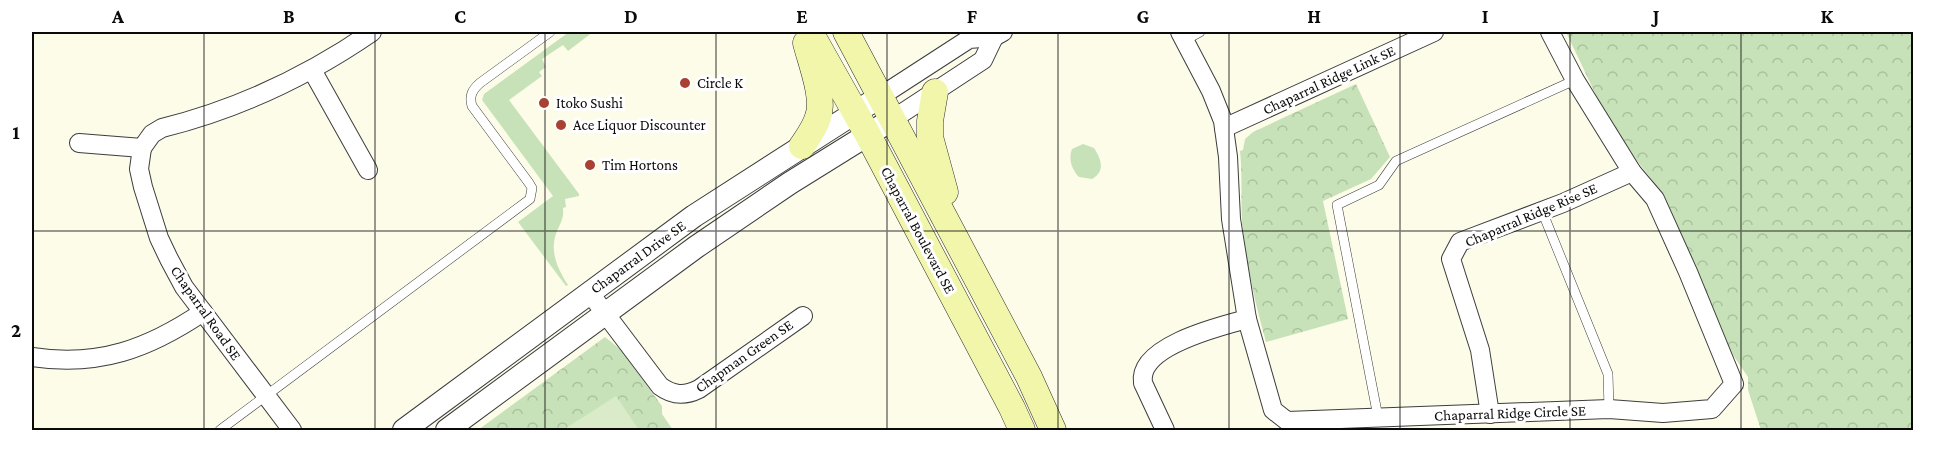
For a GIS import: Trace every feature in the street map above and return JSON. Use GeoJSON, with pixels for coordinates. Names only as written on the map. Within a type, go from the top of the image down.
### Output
{"type":"FeatureCollection","features":[{"type":"Feature","properties":{"kind":"main road"},"geometry":{"type":"LineString","coordinates":[[802,146],[820,110],[819,94],[803,32]]}},
{"type":"Feature","properties":{"kind":"main road","name":"Chaparral Boulevard SE"},"geometry":{"type":"LineString","coordinates":[[810,32],[868,135],[1022,430]]}},
{"type":"Feature","properties":{"kind":"main road","name":"Chaparral Boulevard SE"},"geometry":{"type":"LineString","coordinates":[[846,32],[1029,377],[1053,430]]}},
{"type":"Feature","properties":{"kind":"main road"},"geometry":{"type":"LineString","coordinates":[[935,92],[930,121],[931,147],[959,244]]}},
{"type":"Feature","properties":{"kind":"street"},"geometry":{"type":"LineString","coordinates":[[79,143],[142,148],[152,134],[162,128],[237,105],[312,70],[372,32]]}},
{"type":"Feature","properties":{"kind":"street","name":"Chaparral Ridge Link SE"},"geometry":{"type":"LineString","coordinates":[[1224,128],[1434,32]]}},
{"type":"Feature","properties":{"kind":"street","name":"Chaparral Ridge Circle SE"},"geometry":{"type":"LineString","coordinates":[[1188,34],[1224,128],[1231,219],[1247,319],[1273,410],[1287,421],[1609,409],[1663,413],[1712,409],[1734,384],[1688,272],[1654,199],[1632,172],[1575,80],[1550,32]]}},
{"type":"Feature","properties":{"kind":"street"},"geometry":{"type":"LineString","coordinates":[[881,96],[969,39],[999,34]]}},
{"type":"Feature","properties":{"kind":"street"},"geometry":{"type":"LineString","coordinates":[[893,119],[983,60],[999,34]]}},
{"type":"Feature","properties":{"kind":"street"},"geometry":{"type":"LineString","coordinates":[[312,70],[368,170]]}},
{"type":"Feature","properties":{"kind":"street","name":"Chaparral Drive SE"},"geometry":{"type":"LineString","coordinates":[[404,430],[701,211],[881,96]]}},
{"type":"Feature","properties":{"kind":"street","name":"Chaparral Drive SE"},"geometry":{"type":"LineString","coordinates":[[447,430],[723,228],[893,119]]}},
{"type":"Feature","properties":{"kind":"street","name":"Chaparral Road SE"},"geometry":{"type":"LineString","coordinates":[[142,148],[139,169],[143,187],[168,259],[184,286],[292,430]]}},
{"type":"Feature","properties":{"kind":"street","name":"Chaparral Ridge Rise SE"},"geometry":{"type":"LineString","coordinates":[[1490,414],[1480,350],[1451,260],[1460,242],[1542,211],[1632,172]]}},
{"type":"Feature","properties":{"kind":"street","name":"Chapman Green SE"},"geometry":{"type":"LineString","coordinates":[[590,292],[660,386],[680,394],[689,394],[699,389],[803,316]]}},
{"type":"Feature","properties":{"kind":"street"},"geometry":{"type":"LineString","coordinates":[[32,357],[71,360],[111,356],[150,343],[173,332],[203,312]]}},
{"type":"Feature","properties":{"kind":"street"},"geometry":{"type":"LineString","coordinates":[[1165,430],[1143,383],[1142,376],[1145,368],[1154,358],[1180,341],[1247,319]]}},
{"type":"Feature","properties":{"kind":"lane"},"geometry":{"type":"LineString","coordinates":[[220,430],[530,200],[532,188],[471,106],[470,99],[472,92],[480,83],[550,32]]}},
{"type":"Feature","properties":{"kind":"lane"},"geometry":{"type":"LineString","coordinates":[[1378,417],[1337,205],[1378,185],[1396,161],[1575,80]]}},
{"type":"Feature","properties":{"kind":"lane"},"geometry":{"type":"LineString","coordinates":[[1542,211],[1608,374],[1609,409]]}},
{"type":"Feature","properties":{"kind":"green space"},"geometry":{"type":"Polygon","coordinates":[[[569,32],[593,32],[568,51],[563,45],[542,59],[546,67],[539,72],[542,76],[509,100],[579,194],[579,196],[565,199],[566,207],[563,208],[563,217],[554,245],[555,259],[568,285],[566,286],[518,222],[553,196],[482,100],[484,94],[569,32]]]}},
{"type":"Feature","properties":{"kind":"green space"},"geometry":{"type":"Polygon","coordinates":[[[1566,32],[1913,32],[1913,430],[1761,430],[1748,390],[1748,377],[1729,349],[1675,220],[1652,180],[1623,143],[1604,112],[1566,32]]]}},
{"type":"Feature","properties":{"kind":"green space"},"geometry":{"type":"Polygon","coordinates":[[[1356,84],[1390,157],[1371,179],[1323,201],[1348,319],[1266,342],[1252,287],[1245,245],[1240,151],[1243,150],[1245,139],[1253,132],[1356,84]]]}},
{"type":"Feature","properties":{"kind":"green space"},"geometry":{"type":"Polygon","coordinates":[[[1083,144],[1094,148],[1099,156],[1101,169],[1092,179],[1079,177],[1071,164],[1072,149],[1083,144]]]}},
{"type":"Feature","properties":{"kind":"green space"},"geometry":{"type":"Polygon","coordinates":[[[605,337],[620,349],[662,406],[662,414],[673,430],[478,430],[605,337]]]}},
{"type":"Feature","properties":{"kind":"green space"},"geometry":{"type":"Polygon","coordinates":[[[616,396],[639,430],[563,430],[616,396]]]}},
{"type":"Feature","properties":{"kind":"place","name":"Circle K"},"geometry":{"type":"Point","coordinates":[685,83]}},
{"type":"Feature","properties":{"kind":"place","name":"Itoko Sushi"},"geometry":{"type":"Point","coordinates":[544,103]}},
{"type":"Feature","properties":{"kind":"place","name":"Ace Liquor Discounter"},"geometry":{"type":"Point","coordinates":[561,125]}},
{"type":"Feature","properties":{"kind":"place","name":"Tim Hortons"},"geometry":{"type":"Point","coordinates":[590,165]}}]}
